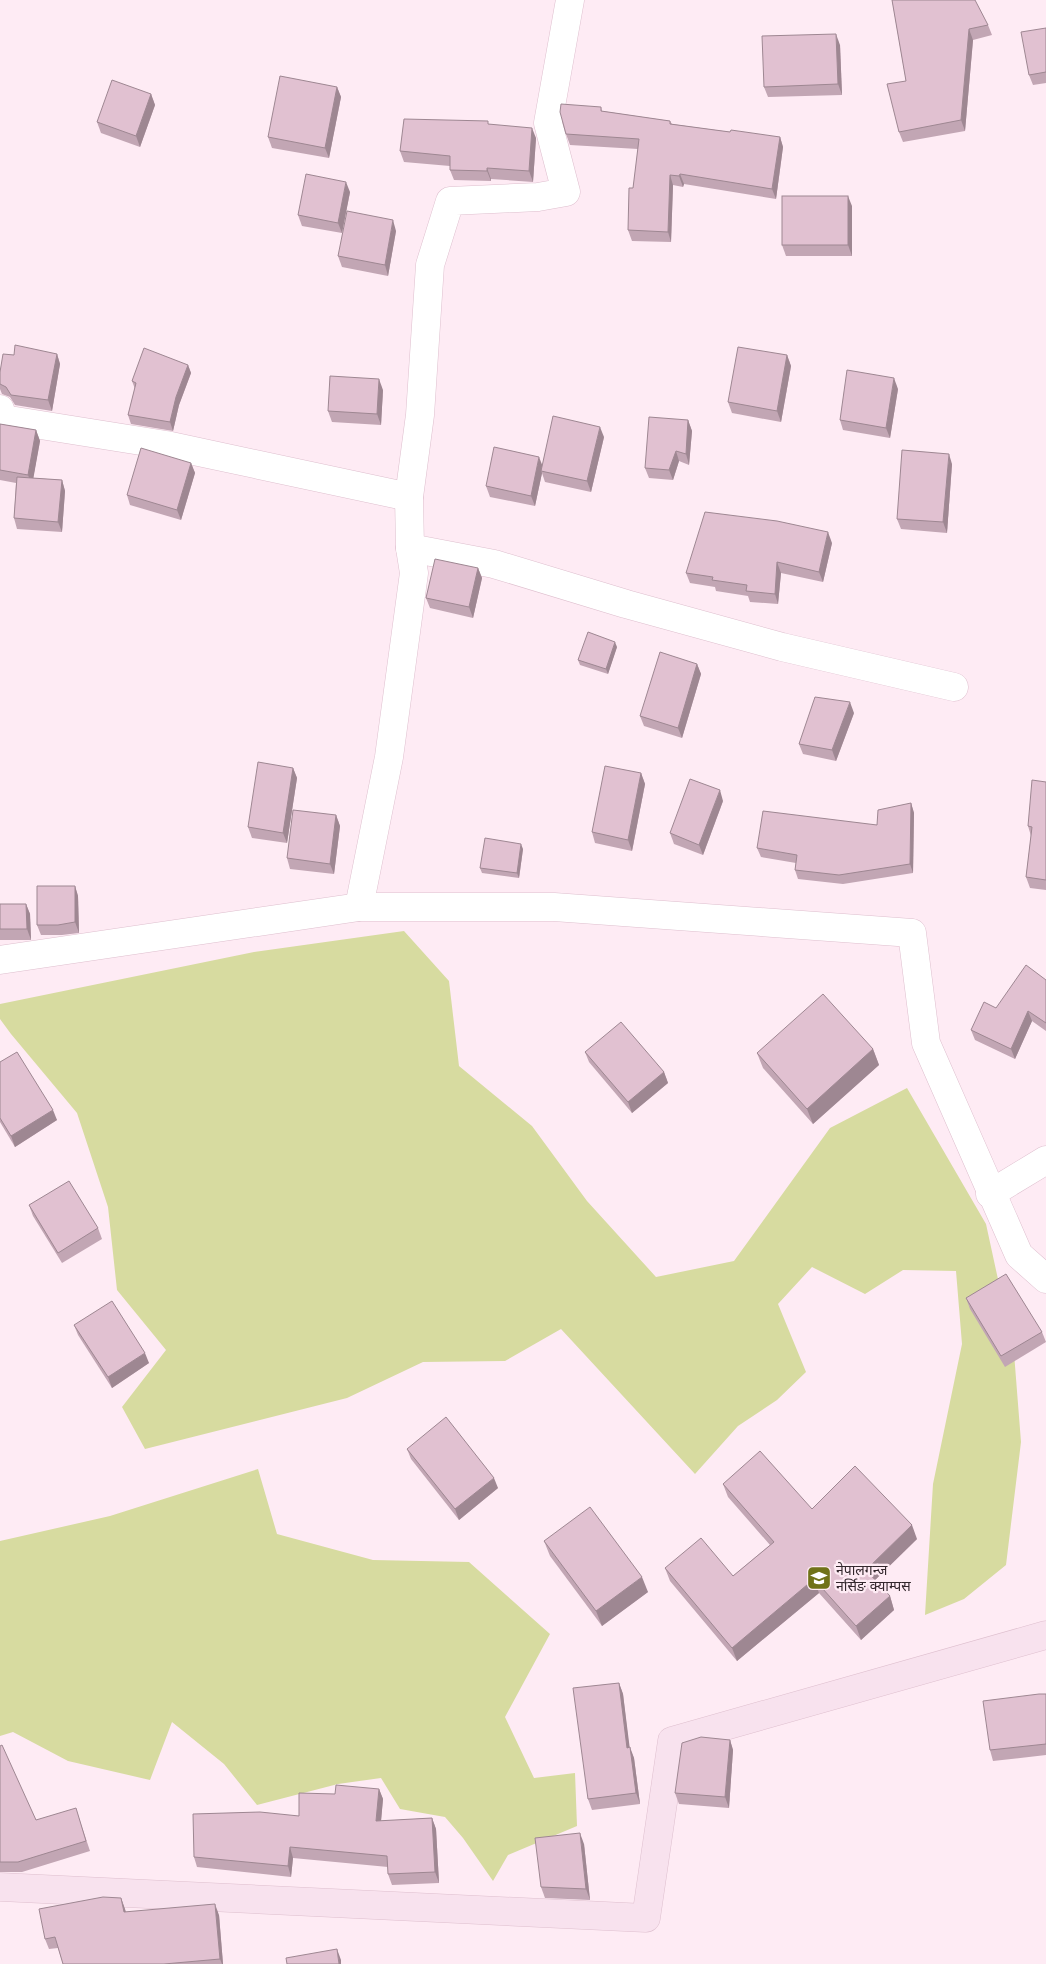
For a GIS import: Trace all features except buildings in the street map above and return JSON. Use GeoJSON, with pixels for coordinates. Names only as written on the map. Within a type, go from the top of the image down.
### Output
{"type":"FeatureCollection","features":[{"type":"Feature","properties":{"kind":"street"},"geometry":{"type":"LineString","coordinates":[[359,907],[389,757],[414,573],[410,548],[408,497],[420,415],[430,264],[450,200],[538,197],[566,192],[548,123],[570,0]]}},
{"type":"Feature","properties":{"kind":"street"},"geometry":{"type":"LineString","coordinates":[[0,409],[3,419],[166,446],[408,497]]}},
{"type":"Feature","properties":{"kind":"street"},"geometry":{"type":"LineString","coordinates":[[410,548],[494,564],[626,604],[782,647],[954,687]]}},
{"type":"Feature","properties":{"kind":"street"},"geometry":{"type":"LineString","coordinates":[[0,960],[359,907],[554,907],[912,933],[926,1042],[1018,1256],[1046,1279]]}},
{"type":"Feature","properties":{"kind":"street"},"geometry":{"type":"LineString","coordinates":[[990,1194],[1046,1160]]}},
{"type":"Feature","properties":{"kind":"street"},"geometry":{"type":"LineString","coordinates":[[0,1887],[646,1918],[672,1740],[1046,1635]]}},
{"type":"Feature","properties":{"kind":"green space"},"geometry":{"type":"Polygon","coordinates":[[[404,931],[449,981],[459,1066],[532,1126],[587,1201],[656,1277],[734,1261],[830,1128],[907,1088],[986,1224],[1014,1353],[1021,1442],[1006,1565],[964,1599],[925,1615],[933,1484],[962,1344],[956,1271],[903,1270],[865,1294],[812,1267],[778,1304],[806,1372],[777,1400],[738,1426],[695,1474],[561,1329],[505,1361],[423,1362],[347,1398],[145,1449],[122,1407],[166,1350],[117,1290],[108,1207],[77,1113],[0,1019],[0,1004],[254,952],[404,931]]]}},
{"type":"Feature","properties":{"kind":"green space"},"geometry":{"type":"Polygon","coordinates":[[[258,1469],[277,1534],[373,1560],[469,1562],[550,1634],[505,1717],[534,1778],[575,1773],[577,1826],[508,1855],[493,1881],[463,1838],[445,1817],[400,1809],[381,1778],[338,1784],[257,1805],[224,1764],[172,1722],[150,1780],[68,1761],[13,1732],[0,1736],[0,1541],[110,1516],[258,1469]]]}},
{"type":"Feature","properties":{"kind":"place","name":"नेपालगन्ज नर्सिङ क्याम्पस"},"geometry":{"type":"Point","coordinates":[819,1578]}}]}
